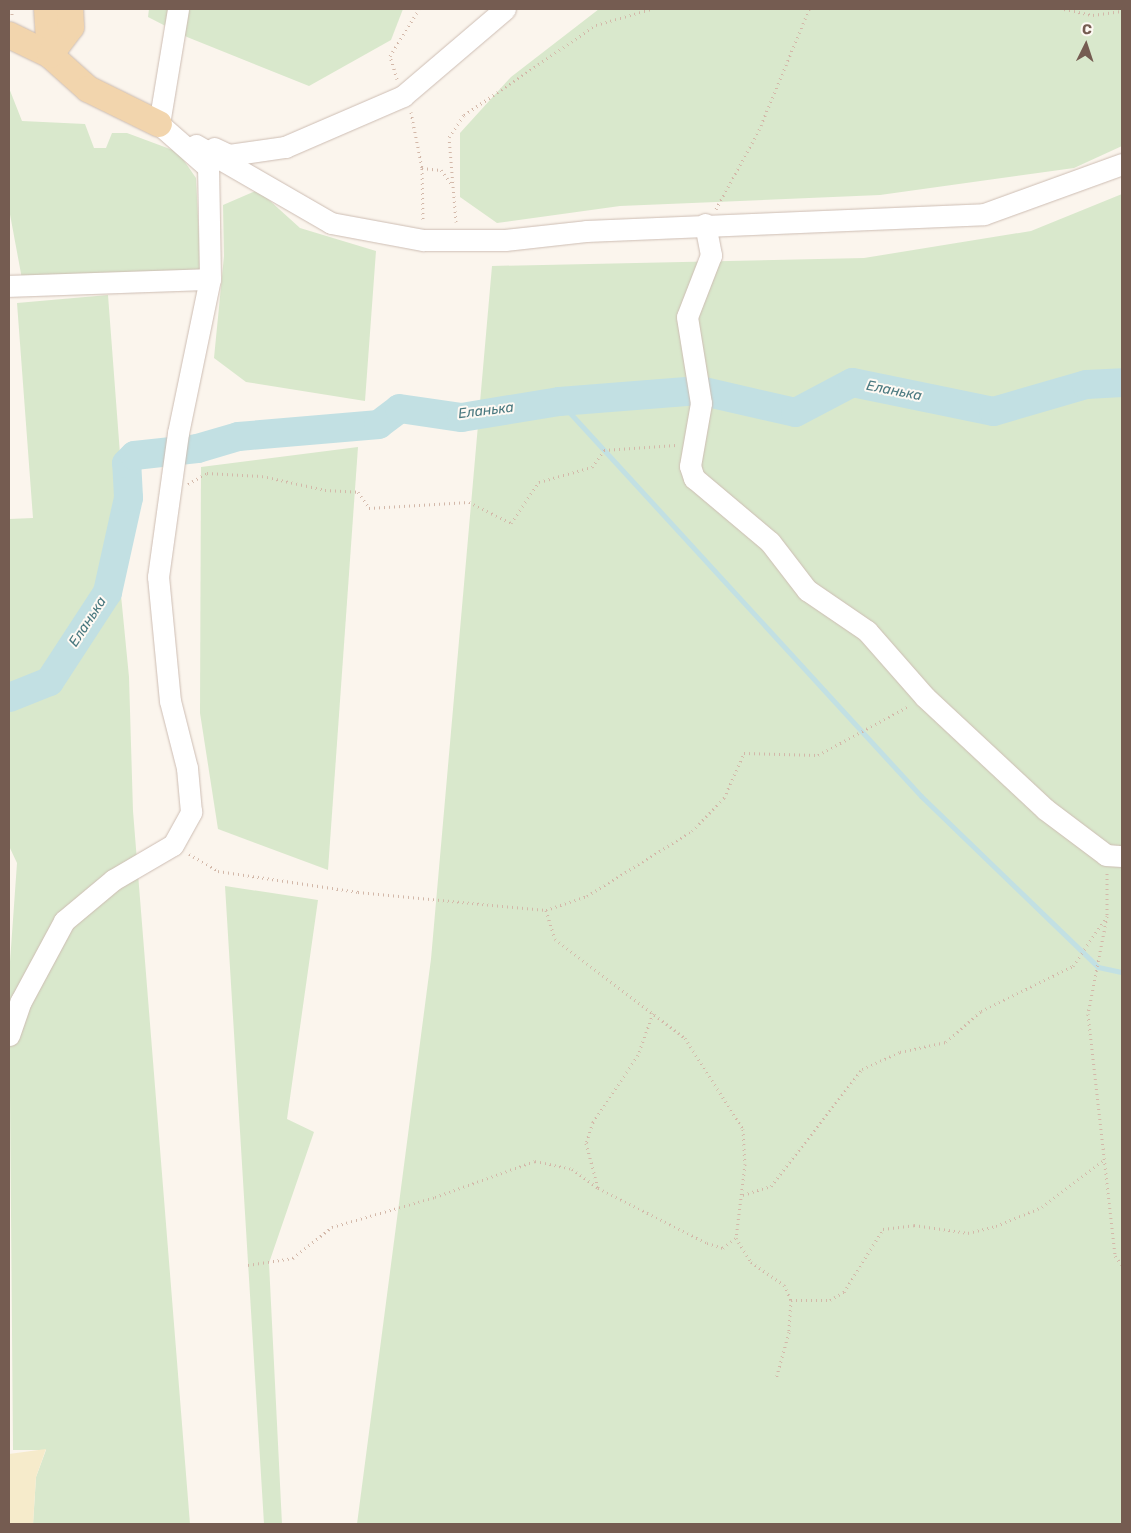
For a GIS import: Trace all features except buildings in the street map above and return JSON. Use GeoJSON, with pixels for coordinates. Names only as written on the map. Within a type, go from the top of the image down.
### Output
{"type":"FeatureCollection","features":[{"type":"Feature","properties":{"kind":"main road"},"geometry":{"type":"LineString","coordinates":[[47,9],[50,55]]}},
{"type":"Feature","properties":{"kind":"main road"},"geometry":{"type":"LineString","coordinates":[[50,55],[71,27],[70,9]]}},
{"type":"Feature","properties":{"kind":"main road"},"geometry":{"type":"LineString","coordinates":[[9,35],[50,55],[88,89],[159,124]]}},
{"type":"Feature","properties":{"kind":"street"},"geometry":{"type":"LineString","coordinates":[[159,124],[178,9]]}},
{"type":"Feature","properties":{"kind":"street"},"geometry":{"type":"LineString","coordinates":[[159,124],[229,155],[286,147],[403,96],[505,9]]}},
{"type":"Feature","properties":{"kind":"street"},"geometry":{"type":"LineString","coordinates":[[159,124],[331,222],[423,240],[458,240],[705,224],[984,214],[1122,164]]}},
{"type":"Feature","properties":{"kind":"street"},"geometry":{"type":"LineString","coordinates":[[9,1035],[21,1001],[64,921],[113,880],[173,845],[191,812],[187,768],[170,701],[158,577],[178,433],[210,280],[208,167],[159,124]]}},
{"type":"Feature","properties":{"kind":"street"},"geometry":{"type":"LineString","coordinates":[[705,224],[711,255],[687,317],[701,403],[695,450],[690,466],[694,478],[770,542],[807,590],[867,631],[925,697],[1045,808],[1114,856]]}},
{"type":"Feature","properties":{"kind":"street"},"geometry":{"type":"LineString","coordinates":[[9,286],[210,280]]}},
{"type":"Feature","properties":{"kind":"path"},"geometry":{"type":"LineString","coordinates":[[419,9],[390,56],[403,96],[413,114],[422,168],[423,240]]}},
{"type":"Feature","properties":{"kind":"path"},"geometry":{"type":"LineString","coordinates":[[458,240],[451,185],[449,137],[464,115],[596,25],[651,9]]}},
{"type":"Feature","properties":{"kind":"path"},"geometry":{"type":"LineString","coordinates":[[705,224],[759,130],[809,9]]}},
{"type":"Feature","properties":{"kind":"path"},"geometry":{"type":"LineString","coordinates":[[1064,9],[1093,15],[1122,11]]}},
{"type":"Feature","properties":{"kind":"path"},"geometry":{"type":"LineString","coordinates":[[422,168],[441,170],[451,185]]}},
{"type":"Feature","properties":{"kind":"path"},"geometry":{"type":"LineString","coordinates":[[173,476],[189,484],[207,473],[262,476],[324,490],[358,492],[368,508],[469,502],[511,523],[539,482],[592,467],[604,450],[675,445],[695,450]]}},
{"type":"Feature","properties":{"kind":"path"},"geometry":{"type":"LineString","coordinates":[[173,845],[218,871],[358,892],[546,910],[588,896],[692,831],[724,798],[744,753],[818,755],[925,697]]}},
{"type":"Feature","properties":{"kind":"path"},"geometry":{"type":"LineString","coordinates":[[1114,856],[1107,916],[1088,1014],[1115,1256],[1122,1265]]}},
{"type":"Feature","properties":{"kind":"path"},"geometry":{"type":"LineString","coordinates":[[546,910],[555,939],[685,1038],[744,1129],[743,1195],[736,1238],[751,1262],[784,1285],[792,1300],[789,1332],[776,1379]]}},
{"type":"Feature","properties":{"kind":"path"},"geometry":{"type":"LineString","coordinates":[[743,1195],[771,1186],[862,1069],[900,1052],[946,1042],[981,1011],[1073,966],[1107,916]]}},
{"type":"Feature","properties":{"kind":"path"},"geometry":{"type":"LineString","coordinates":[[598,1188],[586,1144],[591,1129],[638,1056],[653,1014]]}},
{"type":"Feature","properties":{"kind":"path"},"geometry":{"type":"LineString","coordinates":[[792,1300],[830,1300],[844,1292],[883,1229],[914,1225],[968,1234],[996,1226],[1042,1207],[1104,1160]]}},
{"type":"Feature","properties":{"kind":"path"},"geometry":{"type":"LineString","coordinates":[[248,1265],[293,1258],[332,1227],[435,1198],[535,1161],[572,1168],[598,1188],[707,1243],[723,1248],[736,1238]]}},
{"type":"Feature","properties":{"kind":"green space"},"geometry":{"type":"Polygon","coordinates":[[[149,9],[403,9],[391,40],[309,86],[187,37],[148,17],[149,9]]]}},
{"type":"Feature","properties":{"kind":"green space"},"geometry":{"type":"Polygon","coordinates":[[[599,9],[1122,9],[1122,146],[1074,168],[880,195],[620,206],[497,223],[460,197],[460,133],[511,77],[599,9]]]}},
{"type":"Feature","properties":{"kind":"green space"},"geometry":{"type":"Polygon","coordinates":[[[9,88],[22,121],[85,124],[94,148],[106,148],[112,133],[127,133],[178,152],[196,178],[201,275],[22,279],[9,209],[9,88]]]}},
{"type":"Feature","properties":{"kind":"green space"},"geometry":{"type":"Polygon","coordinates":[[[258,190],[300,228],[376,251],[365,401],[246,382],[214,358],[224,256],[223,205],[258,190]]]}},
{"type":"Feature","properties":{"kind":"green space"},"geometry":{"type":"Polygon","coordinates":[[[1122,194],[1122,1524],[357,1524],[431,959],[492,266],[864,258],[1031,231],[1122,194]]]}},
{"type":"Feature","properties":{"kind":"green space"},"geometry":{"type":"Polygon","coordinates":[[[108,295],[120,454],[115,534],[129,677],[133,811],[190,1524],[33,1524],[36,1477],[46,1450],[13,1450],[9,976],[17,863],[9,846],[9,519],[33,518],[17,303],[108,295]]]}},
{"type":"Feature","properties":{"kind":"green space"},"geometry":{"type":"Polygon","coordinates":[[[358,447],[328,870],[218,829],[200,713],[201,467],[358,447]]]}},
{"type":"Feature","properties":{"kind":"green space"},"geometry":{"type":"Polygon","coordinates":[[[225,886],[318,900],[287,1119],[314,1132],[269,1263],[282,1524],[264,1524],[225,886]]]}},
{"type":"Feature","properties":{"kind":"sand"},"geometry":{"type":"Polygon","coordinates":[[[46,1449],[36,1477],[33,1524],[9,1524],[9,1454],[46,1449]]]}},
{"type":"Feature","properties":{"kind":"waterway","name":"Еланька"},"geometry":{"type":"LineString","coordinates":[[9,697],[49,681],[107,592],[128,497],[126,463],[134,455],[197,448],[238,436],[378,424],[399,408],[461,417],[559,401],[699,390],[795,412],[852,382],[993,411],[1086,384],[1122,382]]}},
{"type":"Feature","properties":{"kind":"waterway"},"geometry":{"type":"LineString","coordinates":[[559,401],[921,796],[1098,967],[1122,972]]}}]}
